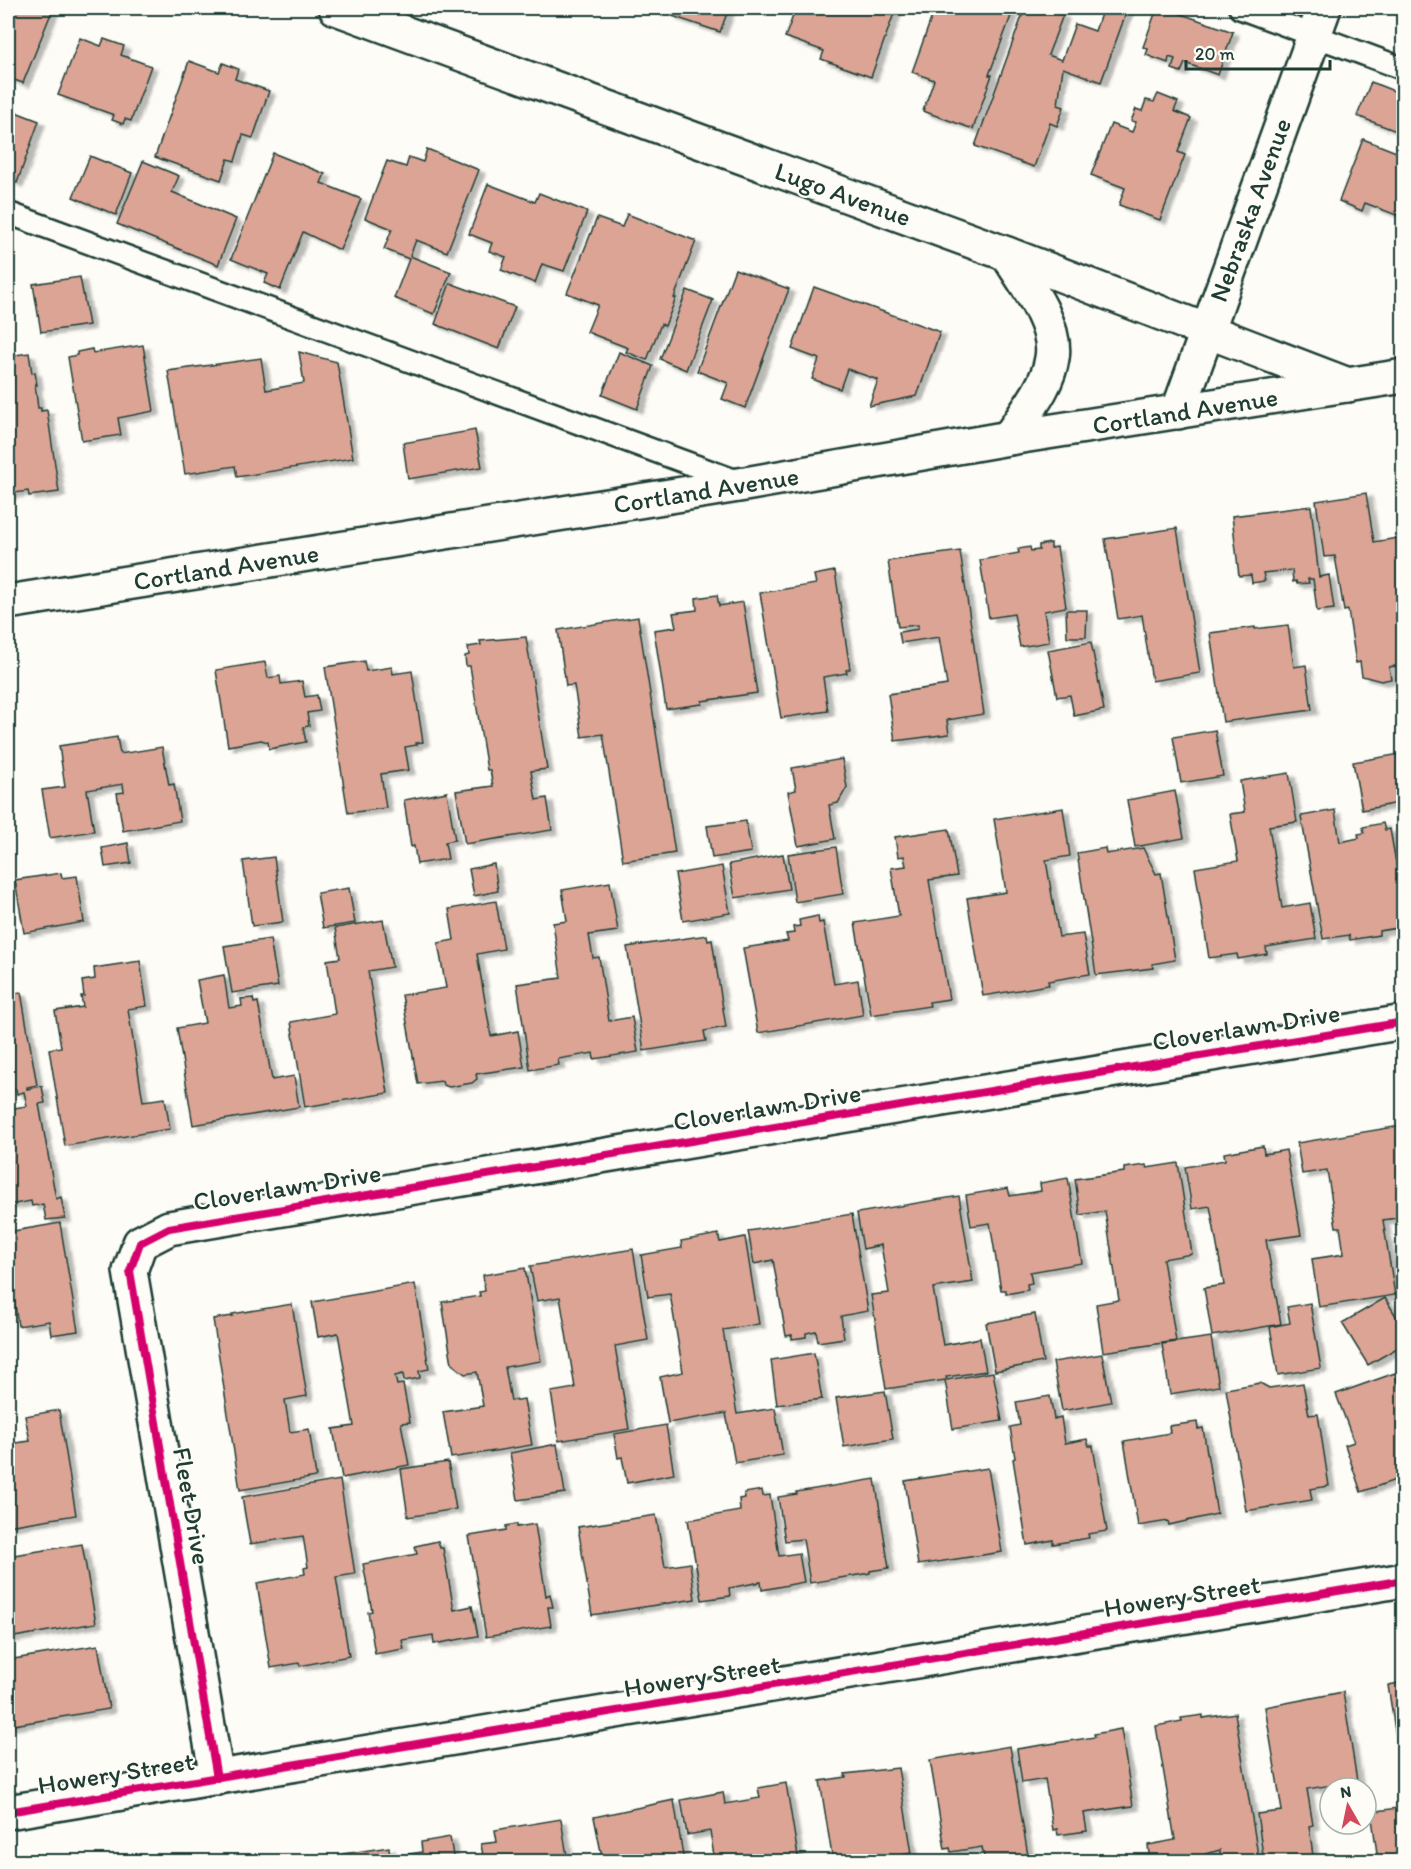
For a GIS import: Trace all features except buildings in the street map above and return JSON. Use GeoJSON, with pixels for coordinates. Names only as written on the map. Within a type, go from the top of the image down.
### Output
{"type":"FeatureCollection","features":[{"type":"Feature","properties":{"kind":"street","name":"Lugo Avenue"},"geometry":{"type":"LineString","coordinates":[[336,8],[1007,254],[1348,385]]}},
{"type":"Feature","properties":{"kind":"street","name":"Nebraska Avenue"},"geometry":{"type":"LineString","coordinates":[[1178,412],[1318,21]]}},
{"type":"Feature","properties":{"kind":"street"},"geometry":{"type":"LineString","coordinates":[[1007,254],[1041,310],[1050,333],[1053,357],[1046,379],[1009,438]]}},
{"type":"Feature","properties":{"kind":"street","name":"Cortland Avenue"},"geometry":{"type":"LineString","coordinates":[[8,602],[745,484],[1009,438],[1404,376]]}},
{"type":"Feature","properties":{"kind":"street","name":"Cloverlawn Drive"},"geometry":{"type":"LineString","coordinates":[[140,1243],[169,1228],[1404,1022]]}},
{"type":"Feature","properties":{"kind":"street","name":"Fleet Drive"},"geometry":{"type":"LineString","coordinates":[[140,1243],[130,1271],[217,1778]]}},
{"type":"Feature","properties":{"kind":"street","name":"Howery Street"},"geometry":{"type":"LineString","coordinates":[[8,1812],[1404,1580]]}},
{"type":"Feature","properties":{"kind":"lane"},"geometry":{"type":"LineString","coordinates":[[1240,8],[1318,21],[1404,69]]}},
{"type":"Feature","properties":{"kind":"lane"},"geometry":{"type":"LineString","coordinates":[[8,213],[745,484]]}},
{"type":"Feature","properties":{"kind":"cycle path"},"geometry":{"type":"LineString","coordinates":[[217,1778],[130,1271],[140,1243],[169,1228],[1404,1022]]}},
{"type":"Feature","properties":{"kind":"cycle path"},"geometry":{"type":"LineString","coordinates":[[8,1812],[1404,1580]]}}]}
